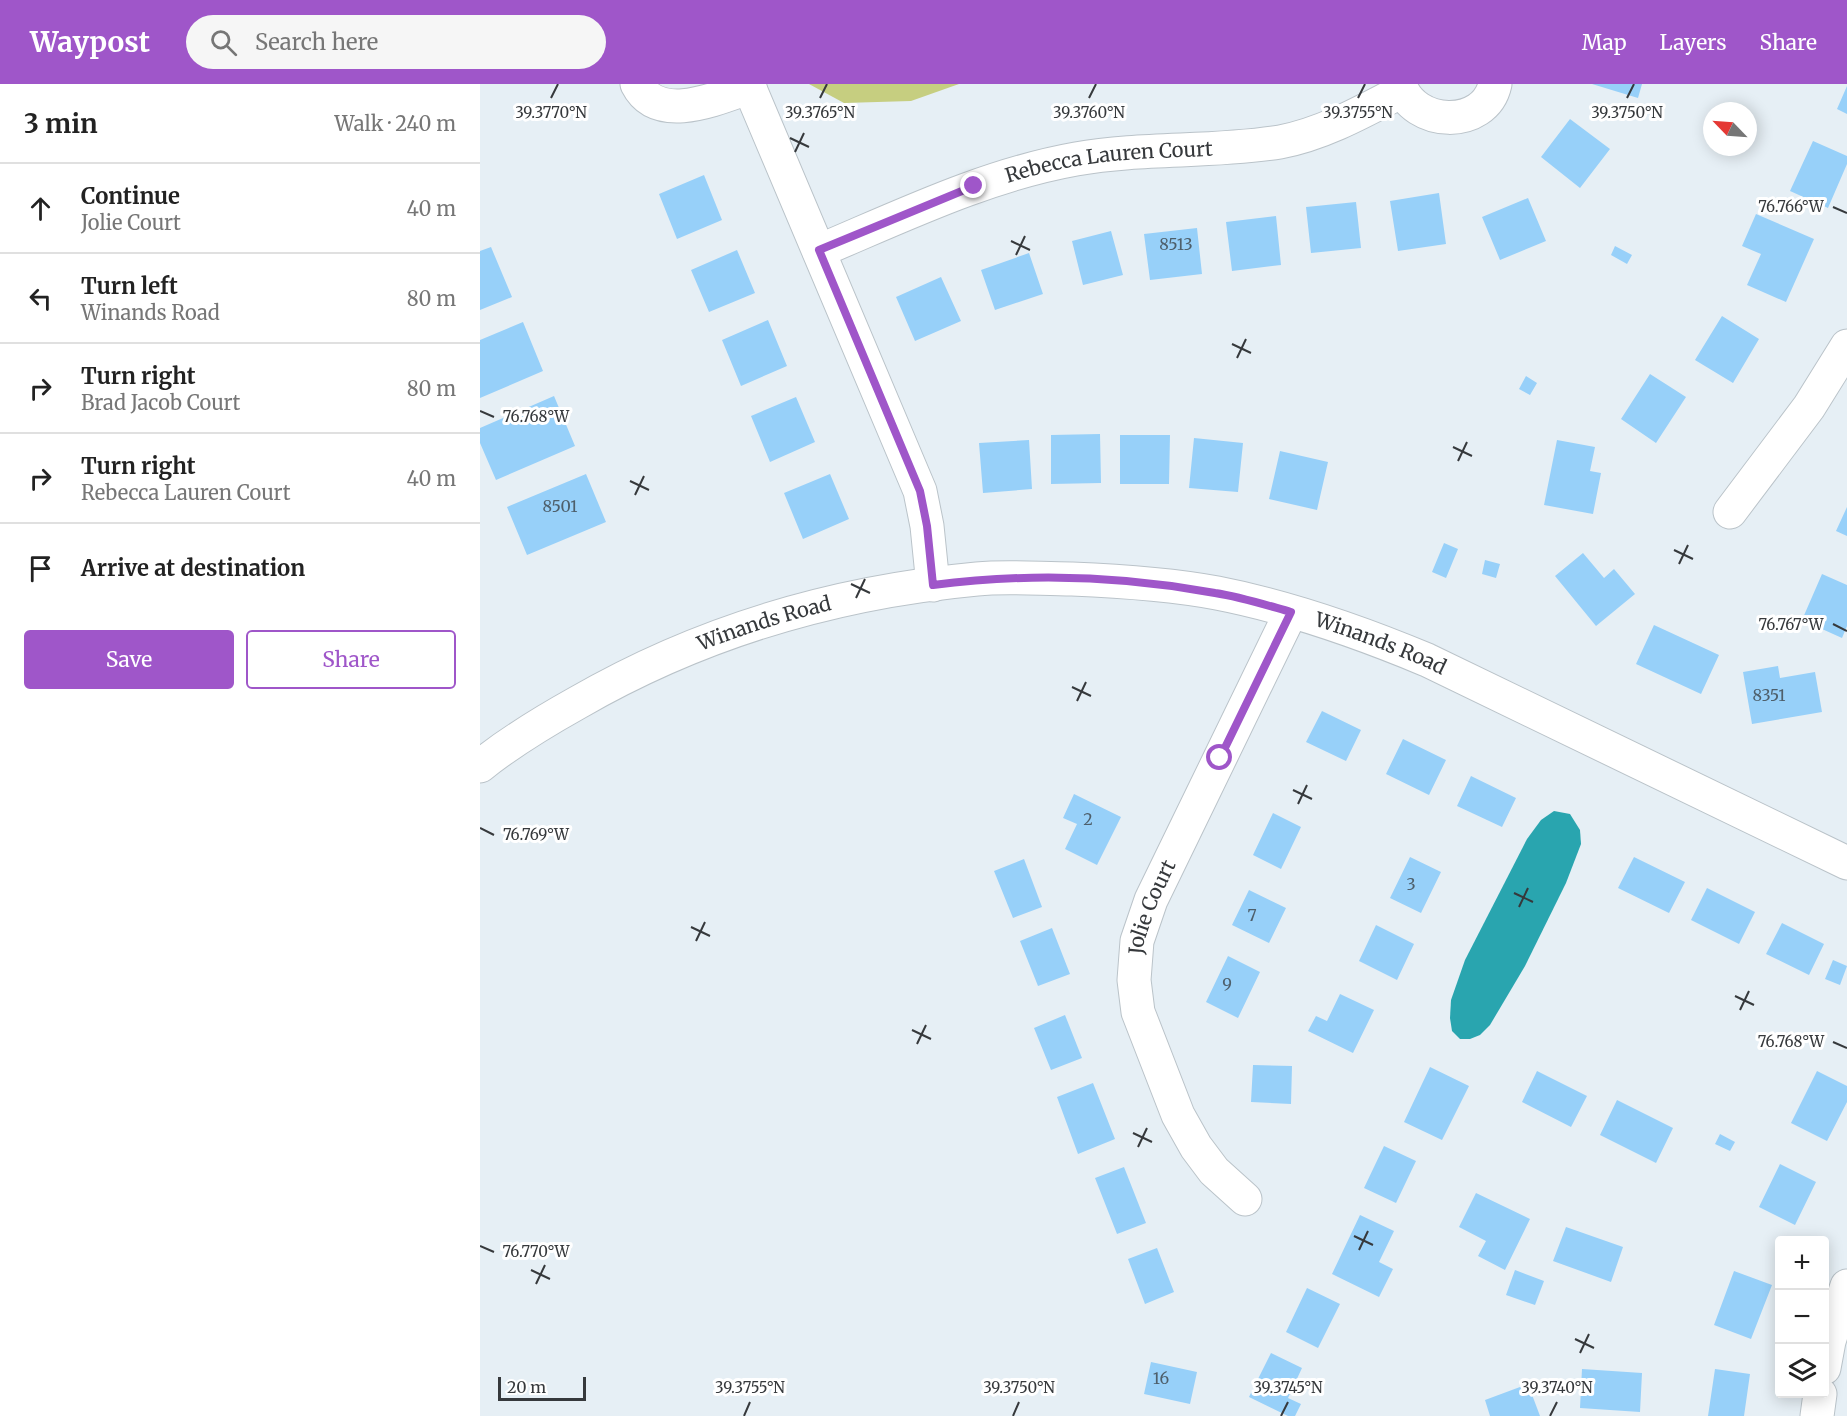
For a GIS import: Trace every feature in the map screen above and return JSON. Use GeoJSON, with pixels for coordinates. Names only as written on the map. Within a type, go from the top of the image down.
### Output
{"type":"FeatureCollection","features":[{"type":"Feature","properties":{"kind":"street"},"geometry":{"type":"LineString","coordinates":[[637,84],[649,98],[661,104],[677,107],[699,104],[749,86],[920,491],[927,526],[933,585]]}},
{"type":"Feature","properties":{"kind":"street","name":"Rebecca Lauren Court"},"geometry":{"type":"LineString","coordinates":[[819,250],[974,186],[1025,169],[1089,157],[1232,148],[1282,141],[1329,127],[1363,112],[1401,88],[1416,108],[1431,116],[1451,118],[1468,114],[1483,104],[1495,84]]}},
{"type":"Feature","properties":{"kind":"street"},"geometry":{"type":"LineString","coordinates":[[1730,512],[1809,407],[1847,346]]}},
{"type":"Feature","properties":{"kind":"street","name":"Winands Road"},"geometry":{"type":"LineString","coordinates":[[480,766],[564,710],[609,684],[683,649],[742,627],[819,604],[979,579],[1133,581],[1217,593],[1291,612],[1382,641],[1427,660],[1847,863]]}},
{"type":"Feature","properties":{"kind":"street","name":"Jolie Court"},"geometry":{"type":"LineString","coordinates":[[1245,1200],[1214,1171],[1196,1147],[1178,1115],[1138,1012],[1134,980],[1137,941],[1151,900],[1291,612]]}},
{"type":"Feature","properties":{"kind":"street"},"geometry":{"type":"LineString","coordinates":[[1828,1344],[1847,1286]]}},
{"type":"Feature","properties":{"kind":"street"},"geometry":{"type":"LineString","coordinates":[[1816,1416],[1819,1398]]}},
{"type":"Feature","properties":{"kind":"green space"},"geometry":{"type":"Polygon","coordinates":[[[809,84],[959,84],[911,101],[844,103],[809,84]]]}},
{"type":"Feature","properties":{"kind":"water"},"geometry":{"type":"Polygon","coordinates":[[[1554,811],[1570,814],[1580,830],[1581,844],[1566,883],[1525,966],[1490,1025],[1480,1035],[1470,1039],[1460,1039],[1452,1031],[1451,1000],[1465,960],[1527,839],[1541,820],[1554,811]]]}},
{"type":"Feature","properties":{"kind":"building"},"geometry":{"type":"Polygon","coordinates":[[[1592,84],[1642,84],[1638,98],[1592,84]]]}},
{"type":"Feature","properties":{"kind":"building"},"geometry":{"type":"Polygon","coordinates":[[[1847,86],[1847,114],[1837,109],[1847,86]]]}},
{"type":"Feature","properties":{"kind":"building"},"geometry":{"type":"Polygon","coordinates":[[[1570,119],[1610,149],[1580,188],[1541,157],[1570,119]]]}},
{"type":"Feature","properties":{"kind":"building"},"geometry":{"type":"Polygon","coordinates":[[[1813,141],[1847,156],[1847,164],[1828,208],[1790,191],[1813,141]]]}},
{"type":"Feature","properties":{"kind":"building"},"geometry":{"type":"Polygon","coordinates":[[[704,175],[722,220],[677,239],[659,194],[704,175]]]}},
{"type":"Feature","properties":{"kind":"building"},"geometry":{"type":"Polygon","coordinates":[[[1439,193],[1446,244],[1398,251],[1390,201],[1439,193]]]}},
{"type":"Feature","properties":{"kind":"building"},"geometry":{"type":"Polygon","coordinates":[[[1528,198],[1546,241],[1500,260],[1482,217],[1528,198]]]}},
{"type":"Feature","properties":{"kind":"building"},"geometry":{"type":"Polygon","coordinates":[[[1356,202],[1361,248],[1311,253],[1306,207],[1356,202]]]}},
{"type":"Feature","properties":{"kind":"building"},"geometry":{"type":"Polygon","coordinates":[[[1756,214],[1814,239],[1786,302],[1747,285],[1761,254],[1742,246],[1756,214]]]}},
{"type":"Feature","properties":{"kind":"building"},"geometry":{"type":"Polygon","coordinates":[[[1276,216],[1281,265],[1232,271],[1226,222],[1276,216]]]}},
{"type":"Feature","properties":{"kind":"building"},"geometry":{"type":"Polygon","coordinates":[[[1197,228],[1202,274],[1150,280],[1144,234],[1197,228]]]}},
{"type":"Feature","properties":{"kind":"building"},"geometry":{"type":"Polygon","coordinates":[[[1111,231],[1123,275],[1083,285],[1072,241],[1111,231]]]}},
{"type":"Feature","properties":{"kind":"building"},"geometry":{"type":"Polygon","coordinates":[[[1615,246],[1632,255],[1627,264],[1611,255],[1615,246]]]}},
{"type":"Feature","properties":{"kind":"building"},"geometry":{"type":"Polygon","coordinates":[[[491,247],[512,297],[480,310],[480,251],[491,247]]]}},
{"type":"Feature","properties":{"kind":"building"},"geometry":{"type":"Polygon","coordinates":[[[737,250],[755,293],[709,312],[691,270],[737,250]]]}},
{"type":"Feature","properties":{"kind":"building"},"geometry":{"type":"Polygon","coordinates":[[[1029,253],[1043,294],[995,310],[981,270],[1029,253]]]}},
{"type":"Feature","properties":{"kind":"building"},"geometry":{"type":"Polygon","coordinates":[[[941,277],[961,321],[915,341],[896,297],[941,277]]]}},
{"type":"Feature","properties":{"kind":"building"},"geometry":{"type":"Polygon","coordinates":[[[1722,316],[1759,339],[1733,383],[1695,360],[1722,316]]]}},
{"type":"Feature","properties":{"kind":"building"},"geometry":{"type":"Polygon","coordinates":[[[768,320],[787,366],[741,386],[722,340],[768,320]]]}},
{"type":"Feature","properties":{"kind":"building"},"geometry":{"type":"Polygon","coordinates":[[[523,322],[543,371],[480,398],[480,340],[523,322]]]}},
{"type":"Feature","properties":{"kind":"building"},"geometry":{"type":"Polygon","coordinates":[[[1650,374],[1686,397],[1656,443],[1621,419],[1650,374]]]}},
{"type":"Feature","properties":{"kind":"building"},"geometry":{"type":"Polygon","coordinates":[[[1526,376],[1537,383],[1530,395],[1519,389],[1526,376]]]}},
{"type":"Feature","properties":{"kind":"building"},"geometry":{"type":"Polygon","coordinates":[[[554,396],[575,446],[496,480],[480,443],[480,428],[554,396]]]}},
{"type":"Feature","properties":{"kind":"building"},"geometry":{"type":"Polygon","coordinates":[[[796,397],[815,442],[770,462],[751,416],[796,397]]]}},
{"type":"Feature","properties":{"kind":"building"},"geometry":{"type":"Polygon","coordinates":[[[1100,434],[1101,483],[1051,484],[1051,435],[1100,434]]]}},
{"type":"Feature","properties":{"kind":"building"},"geometry":{"type":"Polygon","coordinates":[[[1120,435],[1170,435],[1169,484],[1120,484],[1120,435]]]}},
{"type":"Feature","properties":{"kind":"building"},"geometry":{"type":"Polygon","coordinates":[[[1194,438],[1243,443],[1238,492],[1189,488],[1194,438]]]}},
{"type":"Feature","properties":{"kind":"building"},"geometry":{"type":"Polygon","coordinates":[[[1029,440],[1032,489],[983,493],[979,443],[1029,440]]]}},
{"type":"Feature","properties":{"kind":"building"},"geometry":{"type":"Polygon","coordinates":[[[1557,440],[1595,447],[1590,471],[1601,473],[1593,514],[1544,505],[1557,440]]]}},
{"type":"Feature","properties":{"kind":"building"},"geometry":{"type":"Polygon","coordinates":[[[1280,451],[1328,462],[1317,510],[1269,499],[1280,451]]]}},
{"type":"Feature","properties":{"kind":"building"},"geometry":{"type":"Polygon","coordinates":[[[586,474],[606,522],[527,555],[507,507],[586,474]]]}},
{"type":"Feature","properties":{"kind":"building"},"geometry":{"type":"Polygon","coordinates":[[[830,474],[849,519],[803,539],[784,493],[830,474]]]}},
{"type":"Feature","properties":{"kind":"building"},"geometry":{"type":"Polygon","coordinates":[[[1847,507],[1847,536],[1836,531],[1847,507]]]}},
{"type":"Feature","properties":{"kind":"building"},"geometry":{"type":"Polygon","coordinates":[[[1444,543],[1458,549],[1446,578],[1432,572],[1444,543]]]}},
{"type":"Feature","properties":{"kind":"building"},"geometry":{"type":"Polygon","coordinates":[[[1583,553],[1604,578],[1614,569],[1635,594],[1596,626],[1555,576],[1583,553]]]}},
{"type":"Feature","properties":{"kind":"building"},"geometry":{"type":"Polygon","coordinates":[[[1485,560],[1500,564],[1496,578],[1482,574],[1485,560]]]}},
{"type":"Feature","properties":{"kind":"building"},"geometry":{"type":"Polygon","coordinates":[[[1822,574],[1847,585],[1847,626],[1842,638],[1802,620],[1822,574]]]}},
{"type":"Feature","properties":{"kind":"building"},"geometry":{"type":"Polygon","coordinates":[[[1654,625],[1719,655],[1701,694],[1636,664],[1654,625]]]}},
{"type":"Feature","properties":{"kind":"building"},"geometry":{"type":"Polygon","coordinates":[[[1778,666],[1780,678],[1815,672],[1822,712],[1752,724],[1743,672],[1778,666]]]}},
{"type":"Feature","properties":{"kind":"building"},"geometry":{"type":"Polygon","coordinates":[[[1322,711],[1361,730],[1346,761],[1306,742],[1322,711]]]}},
{"type":"Feature","properties":{"kind":"building"},"geometry":{"type":"Polygon","coordinates":[[[1403,739],[1446,760],[1429,795],[1386,774],[1403,739]]]}},
{"type":"Feature","properties":{"kind":"building"},"geometry":{"type":"Polygon","coordinates":[[[1471,776],[1516,798],[1502,827],[1457,806],[1471,776]]]}},
{"type":"Feature","properties":{"kind":"building"},"geometry":{"type":"Polygon","coordinates":[[[1074,794],[1121,817],[1097,865],[1065,849],[1077,824],[1063,818],[1074,794]]]}},
{"type":"Feature","properties":{"kind":"building"},"geometry":{"type":"Polygon","coordinates":[[[1273,813],[1301,827],[1281,869],[1253,855],[1273,813]]]}},
{"type":"Feature","properties":{"kind":"building"},"geometry":{"type":"Polygon","coordinates":[[[1410,857],[1441,872],[1421,913],[1390,898],[1410,857]]]}},
{"type":"Feature","properties":{"kind":"building"},"geometry":{"type":"Polygon","coordinates":[[[1634,857],[1685,882],[1669,913],[1618,888],[1634,857]]]}},
{"type":"Feature","properties":{"kind":"building"},"geometry":{"type":"Polygon","coordinates":[[[1024,859],[1042,907],[1013,918],[994,871],[1024,859]]]}},
{"type":"Feature","properties":{"kind":"building"},"geometry":{"type":"Polygon","coordinates":[[[1707,888],[1755,912],[1739,944],[1691,920],[1707,888]]]}},
{"type":"Feature","properties":{"kind":"building"},"geometry":{"type":"Polygon","coordinates":[[[1249,890],[1286,908],[1269,943],[1232,925],[1249,890]]]}},
{"type":"Feature","properties":{"kind":"building"},"geometry":{"type":"Polygon","coordinates":[[[1782,923],[1824,944],[1809,975],[1766,954],[1782,923]]]}},
{"type":"Feature","properties":{"kind":"building"},"geometry":{"type":"Polygon","coordinates":[[[1376,925],[1414,944],[1397,980],[1359,961],[1376,925]]]}},
{"type":"Feature","properties":{"kind":"building"},"geometry":{"type":"Polygon","coordinates":[[[1052,928],[1070,974],[1038,986],[1020,941],[1052,928]]]}},
{"type":"Feature","properties":{"kind":"building"},"geometry":{"type":"Polygon","coordinates":[[[1228,956],[1260,972],[1238,1018],[1206,1002],[1228,956]]]}},
{"type":"Feature","properties":{"kind":"building"},"geometry":{"type":"Polygon","coordinates":[[[1833,960],[1847,966],[1840,985],[1825,979],[1833,960]]]}},
{"type":"Feature","properties":{"kind":"building"},"geometry":{"type":"Polygon","coordinates":[[[1340,994],[1374,1010],[1353,1053],[1308,1031],[1316,1016],[1327,1021],[1340,994]]]}},
{"type":"Feature","properties":{"kind":"building"},"geometry":{"type":"Polygon","coordinates":[[[1065,1015],[1082,1058],[1051,1070],[1034,1028],[1065,1015]]]}},
{"type":"Feature","properties":{"kind":"building"},"geometry":{"type":"Polygon","coordinates":[[[1253,1065],[1292,1066],[1291,1104],[1251,1102],[1253,1065]]]}},
{"type":"Feature","properties":{"kind":"building"},"geometry":{"type":"Polygon","coordinates":[[[1430,1067],[1469,1086],[1442,1140],[1404,1122],[1430,1067]]]}},
{"type":"Feature","properties":{"kind":"building"},"geometry":{"type":"Polygon","coordinates":[[[1537,1071],[1587,1096],[1571,1127],[1522,1102],[1537,1071]]]}},
{"type":"Feature","properties":{"kind":"building"},"geometry":{"type":"Polygon","coordinates":[[[1817,1071],[1847,1086],[1847,1102],[1827,1141],[1791,1123],[1817,1071]]]}},
{"type":"Feature","properties":{"kind":"building"},"geometry":{"type":"Polygon","coordinates":[[[1093,1083],[1115,1139],[1078,1154],[1057,1097],[1093,1083]]]}},
{"type":"Feature","properties":{"kind":"building"},"geometry":{"type":"Polygon","coordinates":[[[1617,1100],[1673,1128],[1656,1163],[1600,1135],[1617,1100]]]}},
{"type":"Feature","properties":{"kind":"building"},"geometry":{"type":"Polygon","coordinates":[[[1720,1134],[1735,1142],[1730,1151],[1715,1144],[1720,1134]]]}},
{"type":"Feature","properties":{"kind":"building"},"geometry":{"type":"Polygon","coordinates":[[[1384,1146],[1416,1161],[1396,1203],[1364,1188],[1384,1146]]]}},
{"type":"Feature","properties":{"kind":"building"},"geometry":{"type":"Polygon","coordinates":[[[1780,1164],[1816,1182],[1795,1225],[1759,1207],[1780,1164]]]}},
{"type":"Feature","properties":{"kind":"building"},"geometry":{"type":"Polygon","coordinates":[[[1124,1167],[1146,1223],[1117,1234],[1095,1178],[1124,1167]]]}},
{"type":"Feature","properties":{"kind":"building"},"geometry":{"type":"Polygon","coordinates":[[[1476,1193],[1530,1219],[1505,1270],[1478,1256],[1486,1241],[1459,1227],[1476,1193]]]}},
{"type":"Feature","properties":{"kind":"building"},"geometry":{"type":"Polygon","coordinates":[[[1360,1215],[1394,1231],[1379,1262],[1393,1269],[1379,1297],[1332,1274],[1360,1215]]]}},
{"type":"Feature","properties":{"kind":"building"},"geometry":{"type":"Polygon","coordinates":[[[1566,1227],[1623,1247],[1611,1282],[1553,1261],[1566,1227]]]}},
{"type":"Feature","properties":{"kind":"building"},"geometry":{"type":"Polygon","coordinates":[[[1157,1248],[1174,1292],[1145,1304],[1128,1259],[1157,1248]]]}},
{"type":"Feature","properties":{"kind":"building"},"geometry":{"type":"Polygon","coordinates":[[[1515,1270],[1544,1281],[1535,1305],[1506,1295],[1515,1270]]]}},
{"type":"Feature","properties":{"kind":"building"},"geometry":{"type":"Polygon","coordinates":[[[1734,1271],[1772,1285],[1751,1339],[1714,1325],[1734,1271]]]}},
{"type":"Feature","properties":{"kind":"building"},"geometry":{"type":"Polygon","coordinates":[[[1307,1288],[1340,1304],[1318,1348],[1286,1332],[1307,1288]]]}},
{"type":"Feature","properties":{"kind":"building"},"geometry":{"type":"Polygon","coordinates":[[[1271,1353],[1302,1368],[1288,1398],[1301,1404],[1295,1416],[1288,1416],[1249,1397],[1271,1353]]]}},
{"type":"Feature","properties":{"kind":"building"},"geometry":{"type":"Polygon","coordinates":[[[1151,1362],[1197,1372],[1190,1404],[1144,1394],[1151,1362]]]}},
{"type":"Feature","properties":{"kind":"building"},"geometry":{"type":"Polygon","coordinates":[[[1582,1369],[1642,1373],[1640,1412],[1580,1408],[1582,1369]]]}},
{"type":"Feature","properties":{"kind":"building"},"geometry":{"type":"Polygon","coordinates":[[[1715,1369],[1750,1374],[1744,1416],[1708,1416],[1715,1369]]]}},
{"type":"Feature","properties":{"kind":"building"},"geometry":{"type":"Polygon","coordinates":[[[1528,1384],[1540,1416],[1490,1416],[1485,1400],[1528,1384]]]}},
{"type":"Feature","properties":{"kind":"route"},"geometry":{"type":"LineString","coordinates":[[974,186],[819,250],[920,491],[927,526],[933,585],[979,579],[1133,581],[1217,593],[1291,612],[1220,758]]}}]}
